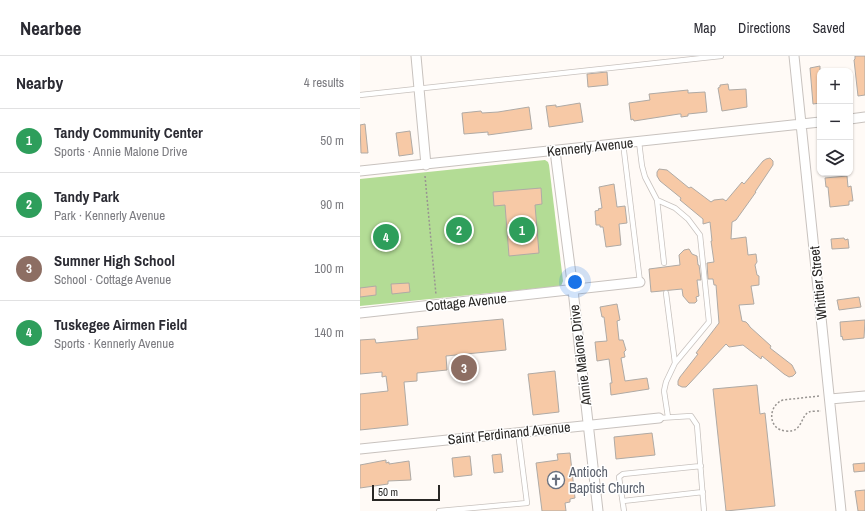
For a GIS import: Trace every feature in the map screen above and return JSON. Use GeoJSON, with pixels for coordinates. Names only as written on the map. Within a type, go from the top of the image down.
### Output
{"type":"FeatureCollection","features":[{"type":"Feature","properties":{"kind":"street"},"geometry":{"type":"LineString","coordinates":[[416,56],[426,164]]}},
{"type":"Feature","properties":{"kind":"street","name":"Whittier Street"},"geometry":{"type":"LineString","coordinates":[[794,56],[841,511]]}},
{"type":"Feature","properties":{"kind":"street"},"geometry":{"type":"LineString","coordinates":[[853,119],[865,117]]}},
{"type":"Feature","properties":{"kind":"street","name":"Kennerly Avenue"},"geometry":{"type":"LineString","coordinates":[[360,171],[817,122]]}},
{"type":"Feature","properties":{"kind":"street","name":"Annie Malone Drive"},"geometry":{"type":"LineString","coordinates":[[555,151],[573,290],[598,511]]}},
{"type":"Feature","properties":{"kind":"street","name":"Cottage Avenue"},"geometry":{"type":"LineString","coordinates":[[360,313],[640,282]]}},
{"type":"Feature","properties":{"kind":"street"},"geometry":{"type":"LineString","coordinates":[[830,399],[865,396]]}},
{"type":"Feature","properties":{"kind":"street","name":"Saint Ferdinand Avenue"},"geometry":{"type":"LineString","coordinates":[[360,449],[663,417]]}},
{"type":"Feature","properties":{"kind":"lane"},"geometry":{"type":"LineString","coordinates":[[360,95],[721,56]]}},
{"type":"Feature","properties":{"kind":"lane"},"geometry":{"type":"LineString","coordinates":[[639,142],[645,177],[657,200],[664,263]]}},
{"type":"Feature","properties":{"kind":"lane"},"geometry":{"type":"LineString","coordinates":[[623,143],[640,282]]}},
{"type":"Feature","properties":{"kind":"lane"},"geometry":{"type":"LineString","coordinates":[[657,200],[675,208],[688,220],[700,235],[709,322],[675,363],[666,382],[664,391],[663,417],[691,416],[697,425],[704,511]]}},
{"type":"Feature","properties":{"kind":"lane"},"geometry":{"type":"LineString","coordinates":[[666,293],[675,363]]}},
{"type":"Feature","properties":{"kind":"lane"},"geometry":{"type":"LineString","coordinates":[[439,511],[527,502],[518,432]]}},
{"type":"Feature","properties":{"kind":"lane"},"geometry":{"type":"LineString","coordinates":[[624,511],[619,478],[623,474],[701,466]]}},
{"type":"Feature","properties":{"kind":"lane"},"geometry":{"type":"LineString","coordinates":[[623,501],[703,492]]}},
{"type":"Feature","properties":{"kind":"path"},"geometry":{"type":"LineString","coordinates":[[425,176],[436,297]]}},
{"type":"Feature","properties":{"kind":"path"},"geometry":{"type":"LineString","coordinates":[[819,396],[779,401],[773,408],[772,416],[777,427],[790,431],[799,426],[810,412],[822,411]]}},
{"type":"Feature","properties":{"kind":"green space"},"geometry":{"type":"Polygon","coordinates":[[[545,160],[549,165],[563,281],[561,286],[360,306],[360,179],[545,160]]]}},
{"type":"Feature","properties":{"kind":"building"},"geometry":{"type":"Polygon","coordinates":[[[855,56],[865,56],[865,95],[858,96],[854,60],[855,56]]]}},
{"type":"Feature","properties":{"kind":"building"},"geometry":{"type":"Polygon","coordinates":[[[820,66],[820,68],[817,68],[817,103],[813,104],[810,68],[820,66]]]}},
{"type":"Feature","properties":{"kind":"building"},"geometry":{"type":"Polygon","coordinates":[[[607,72],[608,85],[588,87],[587,74],[607,72]]]}},
{"type":"Feature","properties":{"kind":"building"},"geometry":{"type":"Polygon","coordinates":[[[728,84],[729,90],[746,89],[747,107],[722,111],[718,88],[720,85],[728,84]]]}},
{"type":"Feature","properties":{"kind":"building"},"geometry":{"type":"Polygon","coordinates":[[[688,90],[688,93],[705,92],[707,112],[688,114],[688,116],[681,117],[681,114],[679,114],[634,121],[633,119],[631,120],[629,103],[650,100],[649,94],[688,90]]]}},
{"type":"Feature","properties":{"kind":"building"},"geometry":{"type":"Polygon","coordinates":[[[580,103],[583,122],[549,127],[546,106],[556,105],[556,107],[580,103]]]}},
{"type":"Feature","properties":{"kind":"building"},"geometry":{"type":"Polygon","coordinates":[[[529,107],[532,129],[488,135],[488,132],[464,134],[462,113],[481,111],[482,113],[498,112],[529,107]]]}},
{"type":"Feature","properties":{"kind":"building"},"geometry":{"type":"Polygon","coordinates":[[[365,124],[368,153],[361,153],[360,125],[365,124]]]}},
{"type":"Feature","properties":{"kind":"building"},"geometry":{"type":"Polygon","coordinates":[[[410,131],[413,154],[399,156],[396,133],[410,131]]]}},
{"type":"Feature","properties":{"kind":"building"},"geometry":{"type":"Polygon","coordinates":[[[770,158],[773,161],[773,165],[736,220],[732,222],[731,239],[746,237],[748,255],[756,254],[757,262],[755,265],[757,275],[759,276],[759,285],[751,286],[754,304],[739,305],[742,321],[746,322],[771,346],[770,348],[792,365],[796,373],[789,377],[762,356],[761,359],[743,345],[729,347],[726,344],[686,387],[682,387],[678,385],[680,377],[719,323],[716,285],[714,285],[713,279],[708,279],[707,263],[714,262],[710,222],[703,224],[703,219],[660,181],[657,176],[657,172],[659,169],[667,170],[689,188],[691,187],[711,202],[714,200],[723,199],[726,201],[742,182],[744,184],[763,161],[770,158]]]}},
{"type":"Feature","properties":{"kind":"building"},"geometry":{"type":"Polygon","coordinates":[[[847,176],[848,187],[851,186],[853,201],[849,201],[849,205],[830,207],[828,187],[826,187],[825,178],[847,176]]]}},
{"type":"Feature","properties":{"kind":"building"},"geometry":{"type":"Polygon","coordinates":[[[614,184],[617,207],[625,206],[627,223],[619,224],[621,245],[606,247],[603,227],[596,225],[595,211],[602,208],[599,187],[614,184]]]}},
{"type":"Feature","properties":{"kind":"building"},"geometry":{"type":"Polygon","coordinates":[[[541,188],[542,204],[535,205],[539,253],[509,256],[505,205],[494,206],[493,192],[541,188]]]}},
{"type":"Feature","properties":{"kind":"building"},"geometry":{"type":"Polygon","coordinates":[[[844,238],[845,240],[848,239],[849,248],[832,249],[831,239],[844,238]]]}},
{"type":"Feature","properties":{"kind":"building"},"geometry":{"type":"Polygon","coordinates":[[[689,249],[692,254],[697,256],[699,265],[701,280],[697,280],[699,296],[696,297],[697,301],[695,303],[689,303],[683,296],[682,289],[651,292],[649,269],[680,265],[679,255],[684,250],[689,249]]]}},
{"type":"Feature","properties":{"kind":"building"},"geometry":{"type":"Polygon","coordinates":[[[409,283],[410,292],[392,294],[391,284],[409,283]]]}},
{"type":"Feature","properties":{"kind":"building"},"geometry":{"type":"Polygon","coordinates":[[[376,286],[376,295],[360,297],[360,288],[376,286]]]}},
{"type":"Feature","properties":{"kind":"building"},"geometry":{"type":"Polygon","coordinates":[[[859,297],[861,307],[839,310],[837,300],[859,297]]]}},
{"type":"Feature","properties":{"kind":"building"},"geometry":{"type":"Polygon","coordinates":[[[617,304],[620,320],[617,321],[619,340],[623,340],[626,350],[624,352],[625,357],[621,358],[625,381],[647,378],[649,389],[611,395],[610,383],[612,383],[609,359],[597,361],[595,342],[607,341],[604,317],[602,317],[600,307],[617,304]]]}},
{"type":"Feature","properties":{"kind":"building"},"geometry":{"type":"Polygon","coordinates":[[[503,319],[506,350],[446,356],[447,370],[417,373],[417,381],[404,382],[408,425],[360,430],[360,394],[388,391],[386,376],[382,377],[382,372],[360,374],[360,340],[375,339],[376,343],[418,339],[417,327],[503,319]]]}},
{"type":"Feature","properties":{"kind":"building"},"geometry":{"type":"Polygon","coordinates":[[[865,320],[864,338],[843,340],[842,336],[841,337],[840,322],[865,320]]]}},
{"type":"Feature","properties":{"kind":"building"},"geometry":{"type":"Polygon","coordinates":[[[555,371],[559,412],[533,415],[528,374],[555,371]]]}},
{"type":"Feature","properties":{"kind":"building"},"geometry":{"type":"Polygon","coordinates":[[[757,385],[760,414],[765,413],[775,506],[726,511],[713,389],[757,385]]]}},
{"type":"Feature","properties":{"kind":"building"},"geometry":{"type":"Polygon","coordinates":[[[652,433],[655,455],[616,459],[614,437],[652,433]]]}},
{"type":"Feature","properties":{"kind":"building","name":"Antioch Baptist Church"},"geometry":{"type":"Polygon","coordinates":[[[570,453],[575,498],[570,499],[570,502],[565,503],[566,511],[542,511],[536,463],[558,460],[557,454],[570,453]]]}},
{"type":"Feature","properties":{"kind":"building"},"geometry":{"type":"Polygon","coordinates":[[[501,454],[503,472],[494,473],[492,455],[501,454]]]}},
{"type":"Feature","properties":{"kind":"building"},"geometry":{"type":"Polygon","coordinates":[[[470,456],[472,475],[454,477],[452,458],[470,456]]]}},
{"type":"Feature","properties":{"kind":"building"},"geometry":{"type":"Polygon","coordinates":[[[386,460],[386,463],[389,462],[389,464],[409,461],[411,480],[388,481],[388,484],[360,488],[360,465],[386,460]]]}},
{"type":"Feature","properties":{"kind":"building"},"geometry":{"type":"Polygon","coordinates":[[[865,463],[865,471],[854,472],[853,464],[865,463]]]}},
{"type":"Feature","properties":{"kind":"building"},"geometry":{"type":"Polygon","coordinates":[[[865,490],[865,511],[858,511],[855,491],[865,490]]]}},
{"type":"Feature","properties":{"kind":"place","name":"Tandy Park"},"geometry":{"type":"Point","coordinates":[459,230]}},
{"type":"Feature","properties":{"kind":"place","name":"Tandy Community Center"},"geometry":{"type":"Point","coordinates":[522,230]}},
{"type":"Feature","properties":{"kind":"place","name":"Tuskegee Airmen Field"},"geometry":{"type":"Point","coordinates":[386,237]}},
{"type":"Feature","properties":{"kind":"place","name":"Sumner High School"},"geometry":{"type":"Point","coordinates":[464,368]}},
{"type":"Feature","properties":{"kind":"place","name":"Antioch Baptist Church"},"geometry":{"type":"Point","coordinates":[556,480]}}]}
